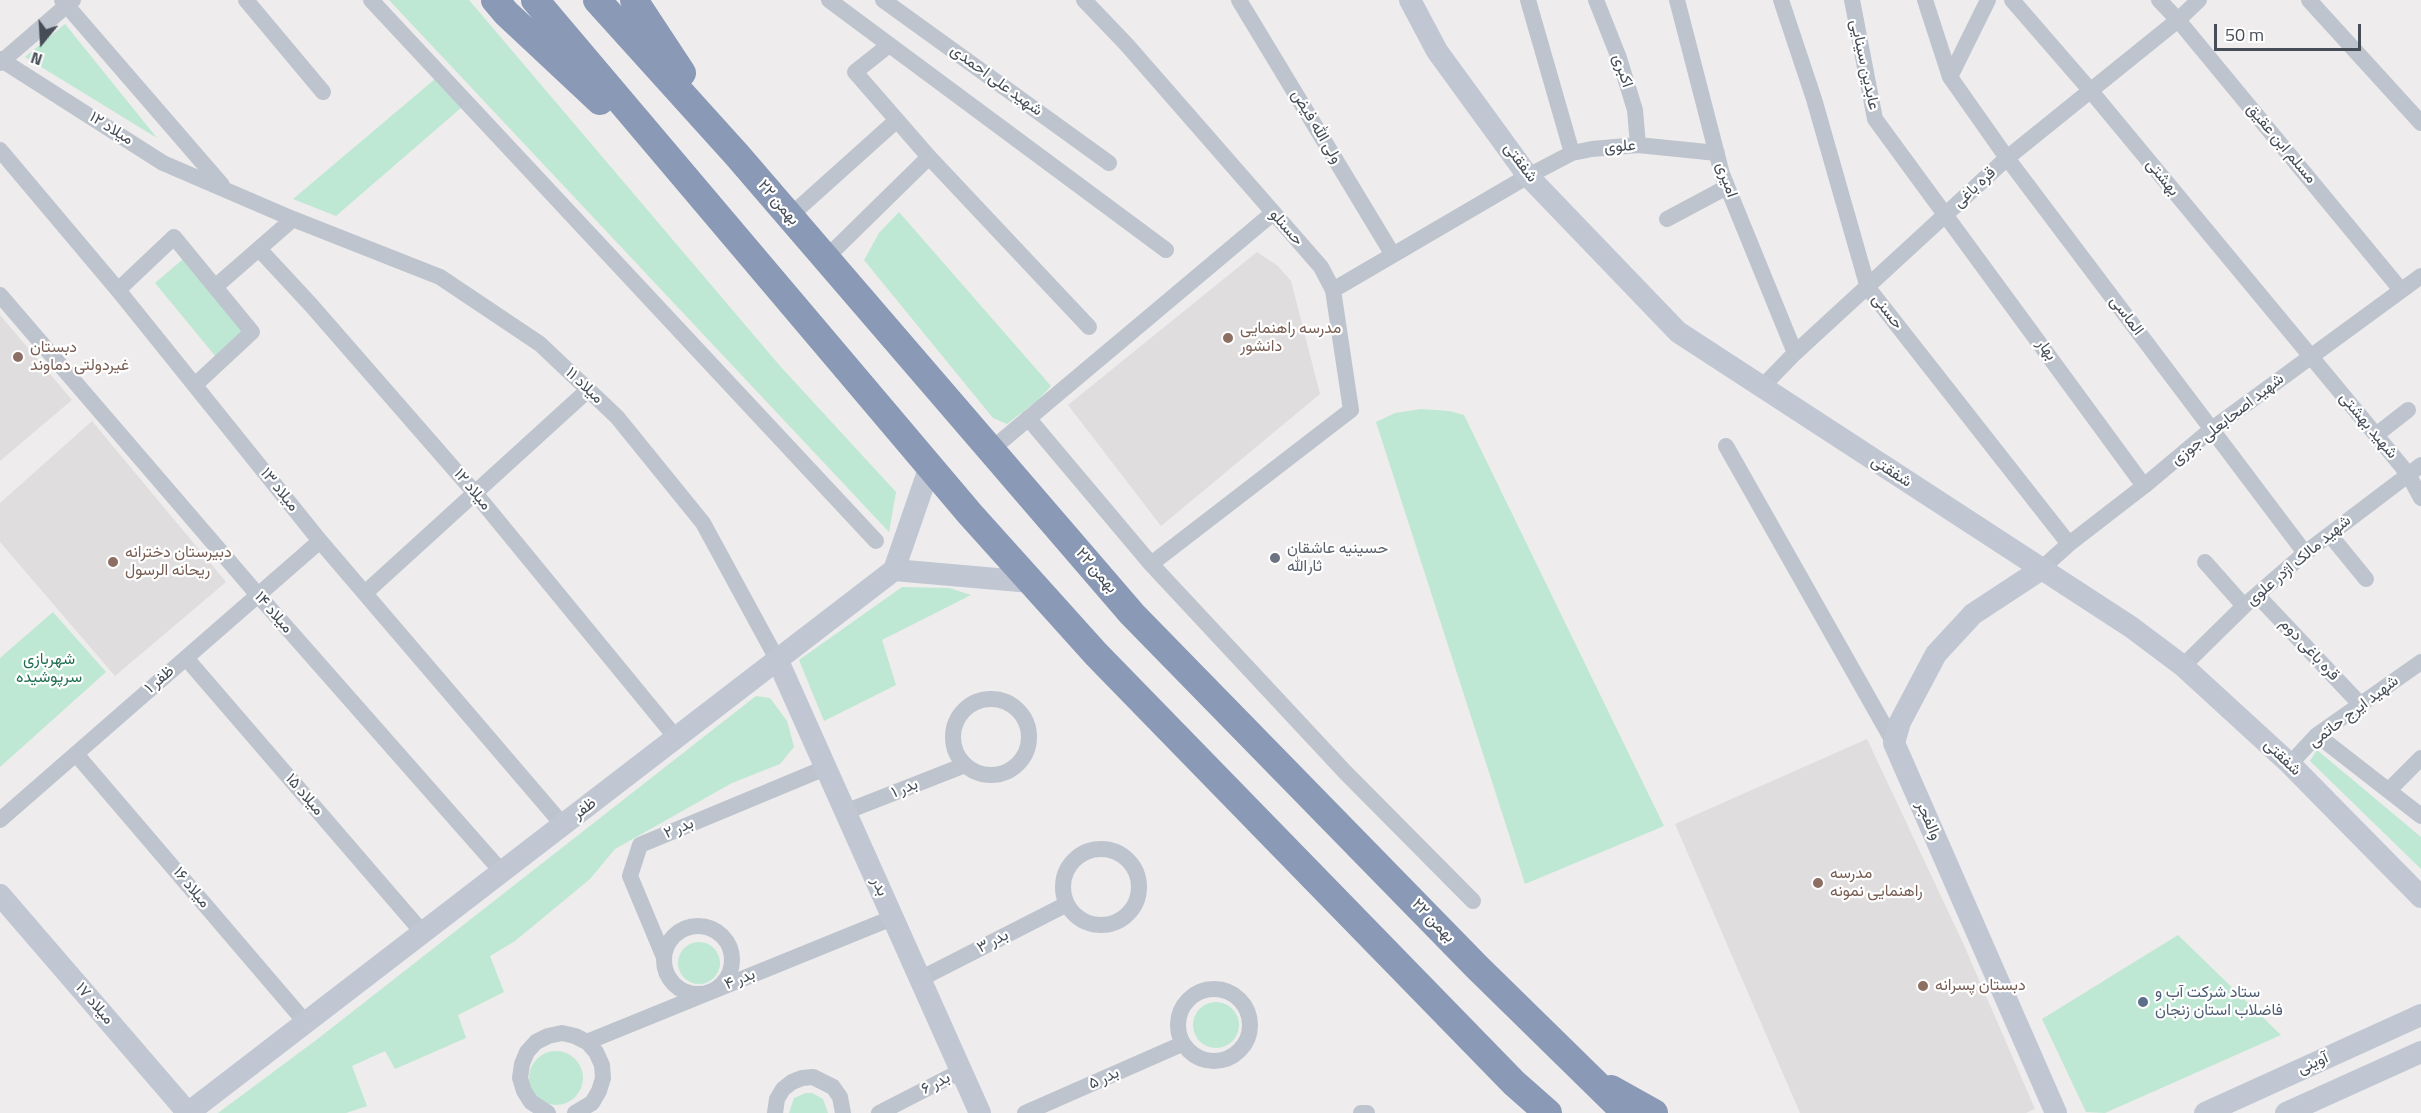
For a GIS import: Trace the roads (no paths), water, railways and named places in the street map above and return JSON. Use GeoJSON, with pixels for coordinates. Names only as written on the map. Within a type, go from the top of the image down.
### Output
{"type":"FeatureCollection","features":[{"type":"Feature","properties":{"kind":"highway"},"geometry":{"type":"LineString","coordinates":[[495,0],[506,13],[704,199]]}},
{"type":"Feature","properties":{"kind":"highway","name":"۲۲ بهمن"},"geometry":{"type":"LineString","coordinates":[[597,0],[737,155],[1132,614],[1477,967],[1626,1113]]}},
{"type":"Feature","properties":{"kind":"highway"},"geometry":{"type":"LineString","coordinates":[[634,0],[737,155]]}},
{"type":"Feature","properties":{"kind":"highway"},"geometry":{"type":"LineString","coordinates":[[536,1],[930,466],[1096,654],[1514,1083],[1548,1113]]}},
{"type":"Feature","properties":{"kind":"highway"},"geometry":{"type":"LineString","coordinates":[[1588,1076],[1654,1113]]}},
{"type":"Feature","properties":{"kind":"street"},"geometry":{"type":"LineString","coordinates":[[246,0],[323,92]]}},
{"type":"Feature","properties":{"kind":"street"},"geometry":{"type":"LineString","coordinates":[[371,0],[876,541]]}},
{"type":"Feature","properties":{"kind":"street"},"geometry":{"type":"LineString","coordinates":[[829,0],[1166,250]]}},
{"type":"Feature","properties":{"kind":"street","name":"شهید علی احمدی"},"geometry":{"type":"LineString","coordinates":[[883,0],[1109,163]]}},
{"type":"Feature","properties":{"kind":"street","name":"حسنلو"},"geometry":{"type":"LineString","coordinates":[[1084,0],[1127,45],[1321,267],[1334,290]]}},
{"type":"Feature","properties":{"kind":"street","name":"ولی الله فیض"},"geometry":{"type":"LineString","coordinates":[[1239,0],[1393,255]]}},
{"type":"Feature","properties":{"kind":"street","name":"شفقتی"},"geometry":{"type":"LineString","coordinates":[[1410,0],[1437,51],[1528,176],[1678,332],[2040,570],[2131,627],[2183,666],[2290,764],[2421,897]]}},
{"type":"Feature","properties":{"kind":"street"},"geometry":{"type":"LineString","coordinates":[[1528,0],[1572,153]]}},
{"type":"Feature","properties":{"kind":"street","name":"اکبری"},"geometry":{"type":"LineString","coordinates":[[1596,0],[1619,58],[1635,110],[1638,145]]}},
{"type":"Feature","properties":{"kind":"street","name":"امیری"},"geometry":{"type":"LineString","coordinates":[[1677,0],[1727,187],[1796,353]]}},
{"type":"Feature","properties":{"kind":"street","name":"حسنی"},"geometry":{"type":"LineString","coordinates":[[1781,0],[1814,99],[1868,288],[2069,544]]}},
{"type":"Feature","properties":{"kind":"street","name":"عابدین سینایی"},"geometry":{"type":"LineString","coordinates":[[1852,0],[1875,119],[1947,214]]}},
{"type":"Feature","properties":{"kind":"street","name":"الماسی"},"geometry":{"type":"LineString","coordinates":[[1925,0],[1950,77],[2007,158],[2305,553]]}},
{"type":"Feature","properties":{"kind":"street"},"geometry":{"type":"LineString","coordinates":[[1950,77],[1988,0]]}},
{"type":"Feature","properties":{"kind":"street","name":"بهشتی"},"geometry":{"type":"LineString","coordinates":[[2012,0],[2090,90],[2310,357]]}},
{"type":"Feature","properties":{"kind":"street","name":"مسلم ابن عقیق"},"geometry":{"type":"LineString","coordinates":[[2159,0],[2401,290]]}},
{"type":"Feature","properties":{"kind":"street","name":"قره باغی"},"geometry":{"type":"LineString","coordinates":[[1762,387],[2007,158],[2178,20],[2199,0]]}},
{"type":"Feature","properties":{"kind":"street"},"geometry":{"type":"LineString","coordinates":[[2309,0],[2421,123]]}},
{"type":"Feature","properties":{"kind":"street"},"geometry":{"type":"LineString","coordinates":[[1,61],[67,2]]}},
{"type":"Feature","properties":{"kind":"street","name":"میلاد ۱۲"},"geometry":{"type":"LineString","coordinates":[[67,2],[226,190]]}},
{"type":"Feature","properties":{"kind":"street"},"geometry":{"type":"LineString","coordinates":[[890,45],[855,72],[929,157],[1089,327]]}},
{"type":"Feature","properties":{"kind":"street","name":"میلاد ۱۲"},"geometry":{"type":"LineString","coordinates":[[1,61],[164,163],[293,219]]}},
{"type":"Feature","properties":{"kind":"street"},"geometry":{"type":"LineString","coordinates":[[790,216],[897,120]]}},
{"type":"Feature","properties":{"kind":"street","name":"علوی"},"geometry":{"type":"LineString","coordinates":[[1528,176],[1572,153],[1592,149],[1638,145],[1717,153]]}},
{"type":"Feature","properties":{"kind":"street","name":"میلاد ۱۳"},"geometry":{"type":"LineString","coordinates":[[0,150],[195,385],[320,541],[563,825]]}},
{"type":"Feature","properties":{"kind":"street"},"geometry":{"type":"LineString","coordinates":[[826,258],[929,157]]}},
{"type":"Feature","properties":{"kind":"street"},"geometry":{"type":"LineString","coordinates":[[1151,564],[1351,410],[1334,290],[1528,176]]}},
{"type":"Feature","properties":{"kind":"street"},"geometry":{"type":"LineString","coordinates":[[1667,219],[1727,187]]}},
{"type":"Feature","properties":{"kind":"street"},"geometry":{"type":"LineString","coordinates":[[992,449],[1273,213]]}},
{"type":"Feature","properties":{"kind":"street","name":"بهار"},"geometry":{"type":"LineString","coordinates":[[1947,214],[2144,486]]}},
{"type":"Feature","properties":{"kind":"street"},"geometry":{"type":"LineString","coordinates":[[215,287],[293,219]]}},
{"type":"Feature","properties":{"kind":"street","name":"میلاد ۱۱"},"geometry":{"type":"LineString","coordinates":[[293,219],[440,277],[540,344],[617,417],[703,523],[778,661]]}},
{"type":"Feature","properties":{"kind":"street"},"geometry":{"type":"LineString","coordinates":[[117,290],[174,237],[252,332],[195,385]]}},
{"type":"Feature","properties":{"kind":"street","name":"میلاد ۱۲"},"geometry":{"type":"LineString","coordinates":[[259,249],[311,305],[475,493],[677,739]]}},
{"type":"Feature","properties":{"kind":"street","name":"شهید اصحابعلی جوزی"},"geometry":{"type":"LineString","coordinates":[[2040,570],[2212,429],[2401,290],[2419,281]]}},
{"type":"Feature","properties":{"kind":"street","name":"میلاد ۱۴"},"geometry":{"type":"LineString","coordinates":[[0,295],[258,595],[502,872]]}},
{"type":"Feature","properties":{"kind":"street","name":"شهید بهشتی"},"geometry":{"type":"LineString","coordinates":[[2310,357],[2376,435],[2415,470],[2421,498]]}},
{"type":"Feature","properties":{"kind":"street"},"geometry":{"type":"LineString","coordinates":[[365,593],[588,390]]}},
{"type":"Feature","properties":{"kind":"street"},"geometry":{"type":"LineString","coordinates":[[2376,435],[2408,410]]}},
{"type":"Feature","properties":{"kind":"street"},"geometry":{"type":"LineString","coordinates":[[1028,418],[1151,564],[1345,772],[1473,902]]}},
{"type":"Feature","properties":{"kind":"street"},"geometry":{"type":"LineString","coordinates":[[1726,446],[1894,743]]}},
{"type":"Feature","properties":{"kind":"street"},"geometry":{"type":"LineString","coordinates":[[930,466],[894,570],[1031,582]]}},
{"type":"Feature","properties":{"kind":"street","name":"شهید مالک اژدر علوی"},"geometry":{"type":"LineString","coordinates":[[2183,666],[2305,553],[2415,470]]}},
{"type":"Feature","properties":{"kind":"street"},"geometry":{"type":"LineString","coordinates":[[2330,535],[2366,579]]}},
{"type":"Feature","properties":{"kind":"street","name":"ظفر ۱"},"geometry":{"type":"LineString","coordinates":[[0,820],[320,541]]}},
{"type":"Feature","properties":{"kind":"street","name":"قره باغی دوم"},"geometry":{"type":"LineString","coordinates":[[2205,562],[2251,601],[2361,705]]}},
{"type":"Feature","properties":{"kind":"street","name":"ظفر"},"geometry":{"type":"LineString","coordinates":[[188,1113],[894,570]]}},
{"type":"Feature","properties":{"kind":"street"},"geometry":{"type":"LineString","coordinates":[[1894,743],[1900,722],[1936,654],[1973,614],[2040,570]]}},
{"type":"Feature","properties":{"kind":"street","name":"میلاد ۱۵"},"geometry":{"type":"LineString","coordinates":[[186,658],[423,933]]}},
{"type":"Feature","properties":{"kind":"street","name":"بدر"},"geometry":{"type":"LineString","coordinates":[[778,661],[980,1113]]}},
{"type":"Feature","properties":{"kind":"street","name":"شهید ایرج حاتمی"},"geometry":{"type":"LineString","coordinates":[[2290,764],[2317,735],[2421,662]]}},
{"type":"Feature","properties":{"kind":"street"},"geometry":{"type":"LineString","coordinates":[[988,699],[1002,699],[1014,705],[1023,715],[1029,727],[1030,740],[1020,764],[999,775],[975,772],[965,765],[955,750],[953,732],[956,720],[964,709],[975,702],[988,699]]}},
{"type":"Feature","properties":{"kind":"street"},"geometry":{"type":"LineString","coordinates":[[2317,735],[2421,816]]}},
{"type":"Feature","properties":{"kind":"street","name":"والفجر"},"geometry":{"type":"LineString","coordinates":[[1894,743],[2056,1113]]}},
{"type":"Feature","properties":{"kind":"street","name":"میلاد ۱۶"},"geometry":{"type":"LineString","coordinates":[[76,754],[306,1023]]}},
{"type":"Feature","properties":{"kind":"street"},"geometry":{"type":"LineString","coordinates":[[2389,790],[2421,758]]}},
{"type":"Feature","properties":{"kind":"street","name":"بدر ۱"},"geometry":{"type":"LineString","coordinates":[[845,812],[965,765]]}},
{"type":"Feature","properties":{"kind":"street","name":"بدر ۲"},"geometry":{"type":"LineString","coordinates":[[663,955],[630,876],[640,845],[825,768]]}},
{"type":"Feature","properties":{"kind":"street"},"geometry":{"type":"LineString","coordinates":[[1099,849],[1112,850],[1124,856],[1133,866],[1138,878],[1139,891],[1135,904],[1119,921],[1107,925],[1089,923],[1074,913],[1067,904],[1063,892],[1063,880],[1067,869],[1075,859],[1086,852],[1099,849]]}},
{"type":"Feature","properties":{"kind":"street","name":"میلاد ۱۷"},"geometry":{"type":"LineString","coordinates":[[0,895],[188,1113]]}},
{"type":"Feature","properties":{"kind":"street","name":"بدر ۳"},"geometry":{"type":"LineString","coordinates":[[920,979],[1067,904]]}},
{"type":"Feature","properties":{"kind":"street","name":"بدر ۴"},"geometry":{"type":"LineString","coordinates":[[587,1042],[892,918]]}},
{"type":"Feature","properties":{"kind":"street"},"geometry":{"type":"LineString","coordinates":[[706,926],[725,939],[730,949],[731,971],[725,981],[712,992],[695,994],[684,992],[674,986],[667,977],[663,966],[663,955],[670,940],[683,928],[706,926]]}},
{"type":"Feature","properties":{"kind":"street"},"geometry":{"type":"LineString","coordinates":[[1212,988],[1225,990],[1235,995],[1243,1004],[1250,1025],[1243,1047],[1235,1055],[1214,1062],[1202,1060],[1182,1044],[1177,1020],[1181,1008],[1189,998],[1200,991],[1212,988]]}},
{"type":"Feature","properties":{"kind":"street","name":"آوینی"},"geometry":{"type":"LineString","coordinates":[[2205,1113],[2421,1015]]}},
{"type":"Feature","properties":{"kind":"street"},"geometry":{"type":"LineString","coordinates":[[548,1113],[531,1102],[524,1091],[520,1078],[522,1064],[527,1052],[537,1042],[548,1035],[562,1033],[587,1042],[596,1052],[602,1065],[603,1078],[599,1091],[592,1103],[575,1113]]}},
{"type":"Feature","properties":{"kind":"street","name":"بدر ۵"},"geometry":{"type":"LineString","coordinates":[[1024,1113],[1182,1044]]}},
{"type":"Feature","properties":{"kind":"street","name":"آوینی"},"geometry":{"type":"LineString","coordinates":[[2286,1113],[2421,1052]]}},
{"type":"Feature","properties":{"kind":"street"},"geometry":{"type":"LineString","coordinates":[[2322,1060],[2336,1091]]}},
{"type":"Feature","properties":{"kind":"street","name":"بدر ۶"},"geometry":{"type":"LineString","coordinates":[[879,1113],[961,1071]]}},
{"type":"Feature","properties":{"kind":"street"},"geometry":{"type":"LineString","coordinates":[[775,1113],[777,1099],[783,1089],[802,1078],[813,1077],[833,1087],[840,1096],[843,1113]]}},
{"type":"Feature","properties":{"kind":"street"},"geometry":{"type":"LineString","coordinates":[[1361,1113],[1366,1113]]}},
{"type":"Feature","properties":{"kind":"place","name":"مدرسه راهنمایی دانشور"},"geometry":{"type":"Point","coordinates":[1228,338]}},
{"type":"Feature","properties":{"kind":"place","name":"دبستان غیردولتی دماوند"},"geometry":{"type":"Point","coordinates":[18,357]}},
{"type":"Feature","properties":{"kind":"place","name":"حسینیه عاشقان ثارالله"},"geometry":{"type":"Point","coordinates":[1275,558]}},
{"type":"Feature","properties":{"kind":"place","name":"دبیرستان دخترانه ریحانه الرسول"},"geometry":{"type":"Point","coordinates":[113,562]}},
{"type":"Feature","properties":{"kind":"place","name":"مدرسه راهنمایی نمونه"},"geometry":{"type":"Point","coordinates":[1818,883]}},
{"type":"Feature","properties":{"kind":"place","name":"دبستان پسرانه"},"geometry":{"type":"Point","coordinates":[1923,986]}},
{"type":"Feature","properties":{"kind":"place","name":"ستاد شرکت آب و فاضلاب استان زنجان"},"geometry":{"type":"Point","coordinates":[2143,1002]}},
{"type":"Feature","properties":{"kind":"park label","name":"شهربازی سرپوشیده"},"geometry":{"type":"Point","coordinates":[49,669]}}]}
